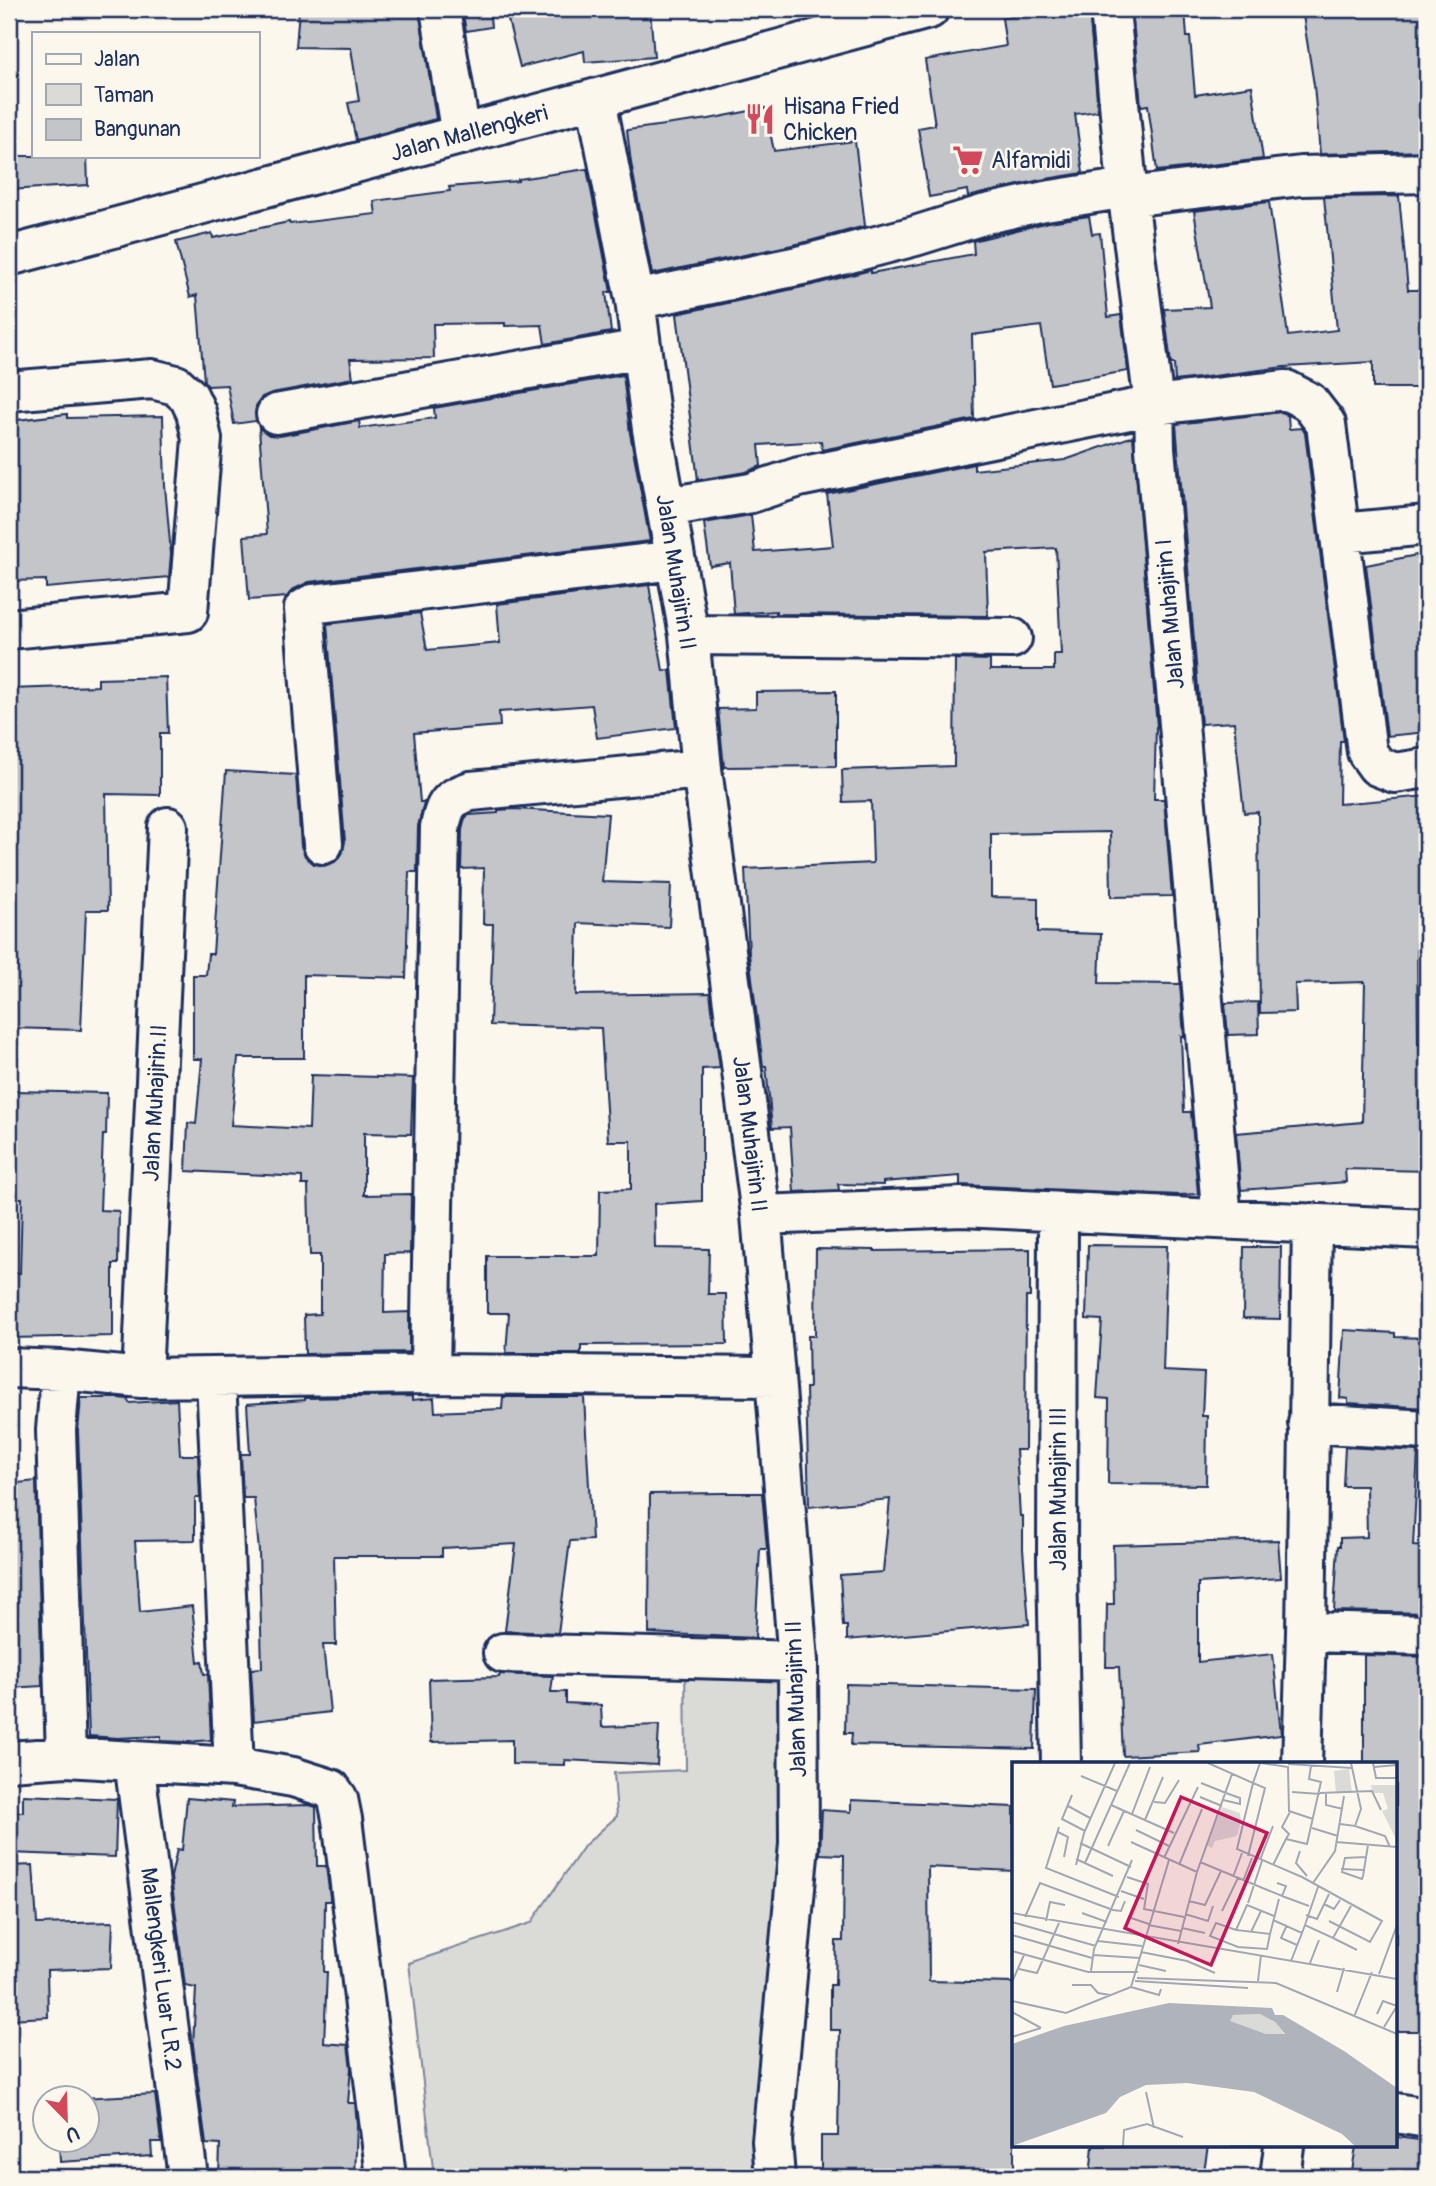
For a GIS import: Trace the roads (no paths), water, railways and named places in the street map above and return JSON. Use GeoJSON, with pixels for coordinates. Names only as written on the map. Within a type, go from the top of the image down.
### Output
{"type":"FeatureCollection","features":[{"type":"Feature","properties":{"kind":"street"},"geometry":{"type":"LineString","coordinates":[[440,9],[461,135]]}},
{"type":"Feature","properties":{"kind":"street","name":"Jalan Mallengkeri"},"geometry":{"type":"LineString","coordinates":[[9,256],[929,9]]}},
{"type":"Feature","properties":{"kind":"street","name":"Jalan Muhajirin I"},"geometry":{"type":"LineString","coordinates":[[1110,9],[1128,192],[1154,405],[1155,449],[1222,1219]]}},
{"type":"Feature","properties":{"kind":"street","name":"Jalan Muhajirin II"},"geometry":{"type":"LineString","coordinates":[[596,99],[635,300],[652,429],[688,635],[702,769],[761,1215],[775,1377],[798,1661],[799,1844],[772,2141],[775,2177]]}},
{"type":"Feature","properties":{"kind":"street"},"geometry":{"type":"LineString","coordinates":[[635,300],[807,264],[986,214],[1045,201],[1301,176],[1427,173]]}},
{"type":"Feature","properties":{"kind":"street"},"geometry":{"type":"LineString","coordinates":[[276,414],[641,349]]}},
{"type":"Feature","properties":{"kind":"street"},"geometry":{"type":"LineString","coordinates":[[9,391],[152,379],[176,385],[189,397],[196,412],[202,439],[188,612],[9,629]]}},
{"type":"Feature","properties":{"kind":"street"},"geometry":{"type":"LineString","coordinates":[[666,507],[751,493],[799,477],[1154,405],[1286,390],[1309,402],[1326,424],[1367,752],[1377,766],[1395,773],[1427,768]]}},
{"type":"Feature","properties":{"kind":"street"},"geometry":{"type":"LineString","coordinates":[[1341,534],[1427,525]]}},
{"type":"Feature","properties":{"kind":"street"},"geometry":{"type":"LineString","coordinates":[[323,844],[304,609],[307,606],[674,561]]}},
{"type":"Feature","properties":{"kind":"street"},"geometry":{"type":"LineString","coordinates":[[688,635],[1012,638]]}},
{"type":"Feature","properties":{"kind":"street"},"geometry":{"type":"LineString","coordinates":[[430,1374],[440,827],[444,810],[457,795],[471,791],[702,769]]}},
{"type":"Feature","properties":{"kind":"street","name":"Jalan Muhajirin.II"},"geometry":{"type":"LineString","coordinates":[[142,1378],[168,827]]}},
{"type":"Feature","properties":{"kind":"street"},"geometry":{"type":"LineString","coordinates":[[761,1215],[962,1207],[1427,1228]]}},
{"type":"Feature","properties":{"kind":"street","name":"Jalan Muhajirin III"},"geometry":{"type":"LineString","coordinates":[[1058,1213],[1057,1561],[1060,1762]]}},
{"type":"Feature","properties":{"kind":"street"},"geometry":{"type":"LineString","coordinates":[[1302,1762],[1312,1223]]}},
{"type":"Feature","properties":{"kind":"street"},"geometry":{"type":"LineString","coordinates":[[9,1368],[142,1378],[430,1374],[775,1377]]}},
{"type":"Feature","properties":{"kind":"street"},"geometry":{"type":"LineString","coordinates":[[61,1370],[56,1430],[66,1757]]}},
{"type":"Feature","properties":{"kind":"street"},"geometry":{"type":"LineString","coordinates":[[216,1378],[234,1767]]}},
{"type":"Feature","properties":{"kind":"street"},"geometry":{"type":"LineString","coordinates":[[1308,1423],[1427,1430]]}},
{"type":"Feature","properties":{"kind":"street"},"geometry":{"type":"LineString","coordinates":[[1306,1632],[1427,1635]]}},
{"type":"Feature","properties":{"kind":"street"},"geometry":{"type":"LineString","coordinates":[[503,1653],[798,1661]]}},
{"type":"Feature","properties":{"kind":"street"},"geometry":{"type":"LineString","coordinates":[[9,1761],[66,1757],[234,1767],[293,1777],[331,1789],[338,1799],[386,2177]]}},
{"type":"Feature","properties":{"kind":"street","name":"Mallengkeri Luar LR.2"},"geometry":{"type":"LineString","coordinates":[[134,1761],[188,2177]]}},
{"type":"Feature","properties":{"kind":"street"},"geometry":{"type":"LineString","coordinates":[[1398,2113],[1427,2118]]}},
{"type":"Feature","properties":{"kind":"street"},"geometry":{"type":"LineString","coordinates":[[1280,2177],[1284,2148]]}},
{"type":"Feature","properties":{"kind":"place","name":"Hisana Fried Chicken"},"geometry":{"type":"Point","coordinates":[760,119]}},
{"type":"Feature","properties":{"kind":"place","name":"Alfamidi"},"geometry":{"type":"Point","coordinates":[968,160]}}]}
